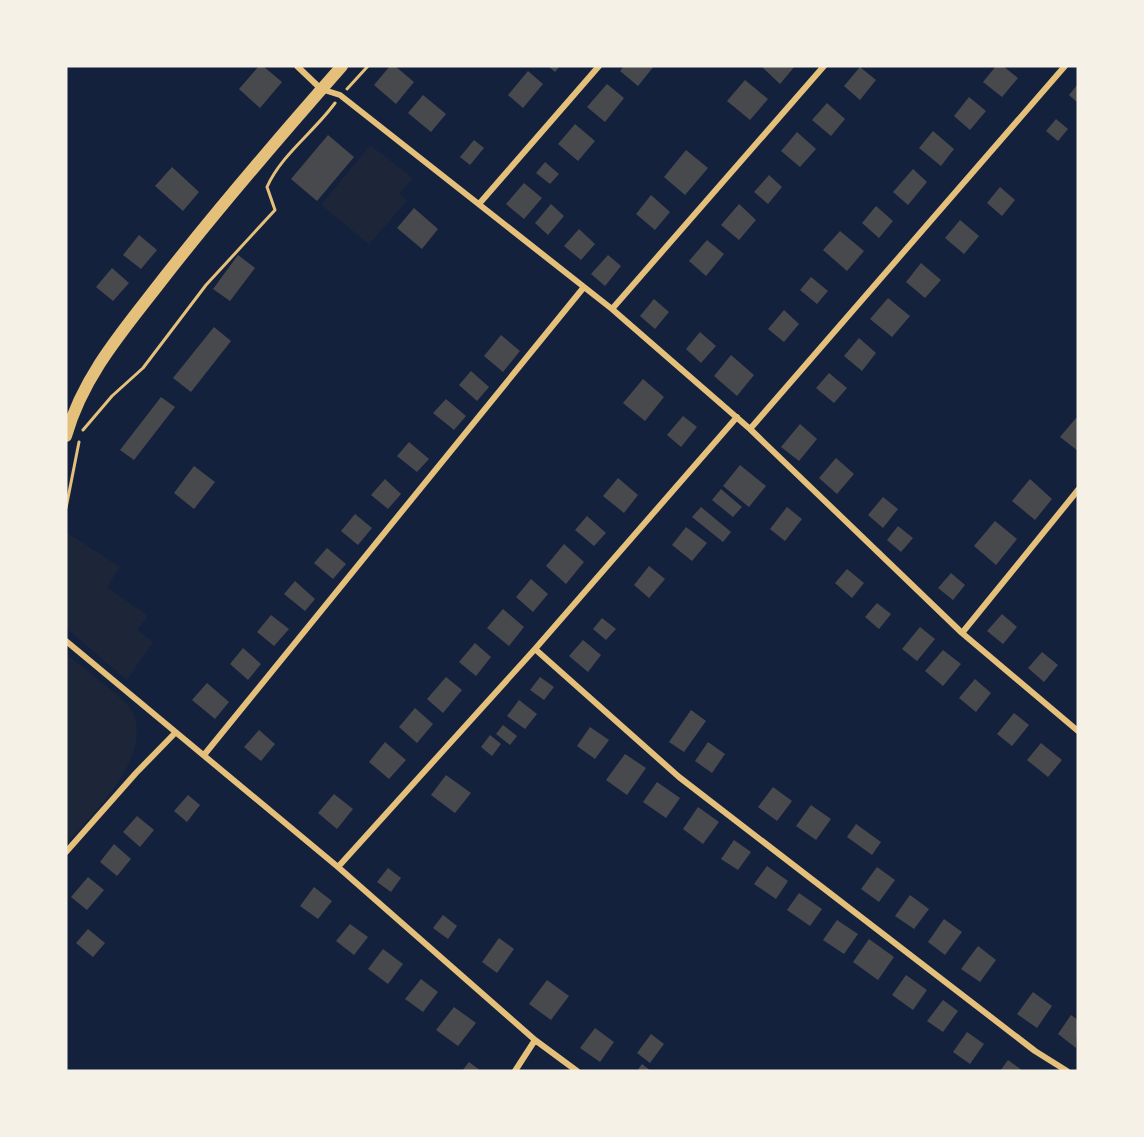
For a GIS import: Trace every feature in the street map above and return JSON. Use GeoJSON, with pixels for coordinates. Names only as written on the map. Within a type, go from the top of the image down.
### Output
{"type":"FeatureCollection","features":[{"type":"Feature","properties":{"kind":"main road"},"geometry":{"type":"LineString","coordinates":[[66,436],[74,409],[101,359],[195,238],[342,66]]}},
{"type":"Feature","properties":{"kind":"street"},"geometry":{"type":"LineString","coordinates":[[297,66],[321,89],[340,95],[612,309],[750,429],[962,633],[1078,731]]}},
{"type":"Feature","properties":{"kind":"street"},"geometry":{"type":"LineString","coordinates":[[479,204],[598,66]]}},
{"type":"Feature","properties":{"kind":"street"},"geometry":{"type":"LineString","coordinates":[[612,309],[824,66]]}},
{"type":"Feature","properties":{"kind":"street"},"geometry":{"type":"LineString","coordinates":[[750,429],[1065,66]]}},
{"type":"Feature","properties":{"kind":"street"},"geometry":{"type":"LineString","coordinates":[[204,755],[584,287]]}},
{"type":"Feature","properties":{"kind":"street"},"geometry":{"type":"LineString","coordinates":[[338,867],[535,649],[736,417]]}},
{"type":"Feature","properties":{"kind":"street"},"geometry":{"type":"LineString","coordinates":[[962,633],[1078,490]]}},
{"type":"Feature","properties":{"kind":"street"},"geometry":{"type":"LineString","coordinates":[[66,640],[338,867],[535,1040],[577,1071]]}},
{"type":"Feature","properties":{"kind":"street"},"geometry":{"type":"LineString","coordinates":[[535,649],[679,777],[1035,1051],[1067,1071]]}},
{"type":"Feature","properties":{"kind":"street"},"geometry":{"type":"LineString","coordinates":[[66,852],[176,733]]}},
{"type":"Feature","properties":{"kind":"street"},"geometry":{"type":"LineString","coordinates":[[515,1071],[535,1040]]}},
{"type":"Feature","properties":{"kind":"path"},"geometry":{"type":"LineString","coordinates":[[66,508],[81,432],[112,396],[143,368],[206,285],[274,210],[267,187],[273,174],[321,122],[340,95],[368,66]]}},
{"type":"Feature","properties":{"kind":"shaded area"},"geometry":{"type":"Polygon","coordinates":[[[370,145],[413,178],[399,194],[407,201],[369,244],[321,205],[370,145]]]}},
{"type":"Feature","properties":{"kind":"shaded area"},"geometry":{"type":"Polygon","coordinates":[[[66,532],[120,567],[107,587],[148,616],[137,630],[153,642],[127,680],[66,628],[66,532]]]}},
{"type":"Feature","properties":{"kind":"shaded area"},"geometry":{"type":"Polygon","coordinates":[[[66,654],[128,706],[132,711],[137,729],[135,747],[117,783],[66,844],[66,654]]]}},
{"type":"Feature","properties":{"kind":"building"},"geometry":{"type":"Polygon","coordinates":[[[259,66],[263,66],[282,82],[260,108],[239,89],[259,66]]]}},
{"type":"Feature","properties":{"kind":"building"},"geometry":{"type":"Polygon","coordinates":[[[390,66],[395,66],[414,82],[396,104],[374,85],[390,66]]]}},
{"type":"Feature","properties":{"kind":"building"},"geometry":{"type":"Polygon","coordinates":[[[548,66],[560,66],[555,72],[548,66]]]}},
{"type":"Feature","properties":{"kind":"building"},"geometry":{"type":"Polygon","coordinates":[[[624,66],[654,66],[638,86],[620,71],[624,66]]]}},
{"type":"Feature","properties":{"kind":"building"},"geometry":{"type":"Polygon","coordinates":[[[761,66],[795,66],[780,84],[761,66]]]}},
{"type":"Feature","properties":{"kind":"building"},"geometry":{"type":"Polygon","coordinates":[[[996,66],[1003,66],[1018,78],[1002,97],[983,82],[996,66]]]}},
{"type":"Feature","properties":{"kind":"building"},"geometry":{"type":"Polygon","coordinates":[[[860,67],[876,80],[860,100],[844,86],[860,67]]]}},
{"type":"Feature","properties":{"kind":"building"},"geometry":{"type":"Polygon","coordinates":[[[528,71],[543,84],[523,108],[508,95],[528,71]]]}},
{"type":"Feature","properties":{"kind":"building"},"geometry":{"type":"Polygon","coordinates":[[[745,80],[768,99],[750,120],[727,101],[745,80]]]}},
{"type":"Feature","properties":{"kind":"building"},"geometry":{"type":"Polygon","coordinates":[[[607,84],[624,98],[605,122],[587,107],[607,84]]]}},
{"type":"Feature","properties":{"kind":"building"},"geometry":{"type":"Polygon","coordinates":[[[1078,84],[1078,103],[1069,95],[1078,84]]]}},
{"type":"Feature","properties":{"kind":"building"},"geometry":{"type":"Polygon","coordinates":[[[423,95],[446,114],[431,132],[408,113],[423,95]]]}},
{"type":"Feature","properties":{"kind":"building"},"geometry":{"type":"Polygon","coordinates":[[[969,97],[986,111],[970,130],[954,116],[969,97]]]}},
{"type":"Feature","properties":{"kind":"building"},"geometry":{"type":"Polygon","coordinates":[[[827,103],[845,119],[831,136],[812,120],[827,103]]]}},
{"type":"Feature","properties":{"kind":"building"},"geometry":{"type":"Polygon","coordinates":[[[1056,119],[1068,129],[1058,141],[1046,131],[1056,119]]]}},
{"type":"Feature","properties":{"kind":"building"},"geometry":{"type":"Polygon","coordinates":[[[575,124],[595,141],[578,161],[558,144],[575,124]]]}},
{"type":"Feature","properties":{"kind":"building"},"geometry":{"type":"Polygon","coordinates":[[[933,131],[954,149],[941,166],[919,148],[933,131]]]}},
{"type":"Feature","properties":{"kind":"building"},"geometry":{"type":"Polygon","coordinates":[[[797,132],[816,149],[800,167],[781,151],[797,132]]]}},
{"type":"Feature","properties":{"kind":"building"},"geometry":{"type":"Polygon","coordinates":[[[328,135],[354,157],[317,201],[291,179],[328,135]]]}},
{"type":"Feature","properties":{"kind":"building"},"geometry":{"type":"Polygon","coordinates":[[[474,140],[484,148],[470,165],[460,157],[474,140]]]}},
{"type":"Feature","properties":{"kind":"building"},"geometry":{"type":"Polygon","coordinates":[[[686,150],[708,168],[685,195],[664,177],[686,150]]]}},
{"type":"Feature","properties":{"kind":"building"},"geometry":{"type":"Polygon","coordinates":[[[545,162],[559,174],[550,184],[536,173],[545,162]]]}},
{"type":"Feature","properties":{"kind":"building"},"geometry":{"type":"Polygon","coordinates":[[[172,167],[199,192],[183,211],[155,186],[172,167]]]}},
{"type":"Feature","properties":{"kind":"building"},"geometry":{"type":"Polygon","coordinates":[[[913,169],[927,182],[908,205],[893,192],[913,169]]]}},
{"type":"Feature","properties":{"kind":"building"},"geometry":{"type":"Polygon","coordinates":[[[769,175],[782,187],[768,204],[754,192],[769,175]]]}},
{"type":"Feature","properties":{"kind":"building"},"geometry":{"type":"Polygon","coordinates":[[[524,183],[542,198],[524,219],[506,204],[524,183]]]}},
{"type":"Feature","properties":{"kind":"building"},"geometry":{"type":"Polygon","coordinates":[[[1000,187],[1015,200],[1002,216],[987,203],[1000,187]]]}},
{"type":"Feature","properties":{"kind":"building"},"geometry":{"type":"Polygon","coordinates":[[[651,195],[670,212],[655,230],[636,214],[651,195]]]}},
{"type":"Feature","properties":{"kind":"building"},"geometry":{"type":"Polygon","coordinates":[[[551,204],[564,216],[548,235],[535,223],[551,204]]]}},
{"type":"Feature","properties":{"kind":"building"},"geometry":{"type":"Polygon","coordinates":[[[739,204],[756,220],[739,240],[721,225],[739,204]]]}},
{"type":"Feature","properties":{"kind":"building"},"geometry":{"type":"Polygon","coordinates":[[[876,206],[893,221],[879,238],[862,223],[876,206]]]}},
{"type":"Feature","properties":{"kind":"building"},"geometry":{"type":"Polygon","coordinates":[[[414,208],[438,229],[422,249],[397,228],[414,208]]]}},
{"type":"Feature","properties":{"kind":"building"},"geometry":{"type":"Polygon","coordinates":[[[960,220],[979,236],[964,254],[945,238],[960,220]]]}},
{"type":"Feature","properties":{"kind":"building"},"geometry":{"type":"Polygon","coordinates":[[[579,229],[595,244],[581,260],[564,246],[579,229]]]}},
{"type":"Feature","properties":{"kind":"building"},"geometry":{"type":"Polygon","coordinates":[[[840,231],[864,251],[847,271],[823,250],[840,231]]]}},
{"type":"Feature","properties":{"kind":"building"},"geometry":{"type":"Polygon","coordinates":[[[139,235],[157,250],[141,269],[123,255],[139,235]]]}},
{"type":"Feature","properties":{"kind":"building"},"geometry":{"type":"Polygon","coordinates":[[[707,240],[724,254],[706,276],[689,261],[707,240]]]}},
{"type":"Feature","properties":{"kind":"building"},"geometry":{"type":"Polygon","coordinates":[[[238,255],[255,268],[230,301],[213,289],[238,255]]]}},
{"type":"Feature","properties":{"kind":"building"},"geometry":{"type":"Polygon","coordinates":[[[608,255],[621,266],[605,286],[591,274],[608,255]]]}},
{"type":"Feature","properties":{"kind":"building"},"geometry":{"type":"Polygon","coordinates":[[[921,263],[941,280],[925,298],[906,282],[921,263]]]}},
{"type":"Feature","properties":{"kind":"building"},"geometry":{"type":"Polygon","coordinates":[[[112,268],[129,283],[113,301],[96,287],[112,268]]]}},
{"type":"Feature","properties":{"kind":"building"},"geometry":{"type":"Polygon","coordinates":[[[811,277],[828,291],[817,304],[800,290],[811,277]]]}},
{"type":"Feature","properties":{"kind":"building"},"geometry":{"type":"Polygon","coordinates":[[[888,298],[910,316],[892,337],[870,319],[888,298]]]}},
{"type":"Feature","properties":{"kind":"building"},"geometry":{"type":"Polygon","coordinates":[[[654,299],[669,312],[655,329],[640,316],[654,299]]]}},
{"type":"Feature","properties":{"kind":"building"},"geometry":{"type":"Polygon","coordinates":[[[784,310],[799,324],[784,342],[768,329],[784,310]]]}},
{"type":"Feature","properties":{"kind":"building"},"geometry":{"type":"Polygon","coordinates":[[[214,327],[231,341],[191,392],[173,378],[214,327]]]}},
{"type":"Feature","properties":{"kind":"building"},"geometry":{"type":"Polygon","coordinates":[[[700,332],[716,346],[701,363],[686,349],[700,332]]]}},
{"type":"Feature","properties":{"kind":"building"},"geometry":{"type":"Polygon","coordinates":[[[501,335],[520,351],[503,372],[484,356],[501,335]]]}},
{"type":"Feature","properties":{"kind":"building"},"geometry":{"type":"Polygon","coordinates":[[[859,338],[876,353],[862,371],[844,356],[859,338]]]}},
{"type":"Feature","properties":{"kind":"building"},"geometry":{"type":"Polygon","coordinates":[[[731,355],[754,375],[737,396],[714,376],[731,355]]]}},
{"type":"Feature","properties":{"kind":"building"},"geometry":{"type":"Polygon","coordinates":[[[471,371],[489,387],[477,401],[459,385],[471,371]]]}},
{"type":"Feature","properties":{"kind":"building"},"geometry":{"type":"Polygon","coordinates":[[[829,373],[847,388],[834,403],[816,388],[829,373]]]}},
{"type":"Feature","properties":{"kind":"building"},"geometry":{"type":"Polygon","coordinates":[[[643,379],[664,397],[645,421],[623,403],[643,379]]]}},
{"type":"Feature","properties":{"kind":"building"},"geometry":{"type":"Polygon","coordinates":[[[161,397],[175,407],[134,460],[120,450],[161,397]]]}},
{"type":"Feature","properties":{"kind":"building"},"geometry":{"type":"Polygon","coordinates":[[[446,399],[466,416],[454,430],[433,413],[446,399]]]}},
{"type":"Feature","properties":{"kind":"building"},"geometry":{"type":"Polygon","coordinates":[[[683,416],[697,427],[681,447],[667,435],[683,416]]]}},
{"type":"Feature","properties":{"kind":"building"},"geometry":{"type":"Polygon","coordinates":[[[1076,418],[1078,419],[1078,451],[1060,437],[1076,418]]]}},
{"type":"Feature","properties":{"kind":"building"},"geometry":{"type":"Polygon","coordinates":[[[800,424],[817,439],[799,461],[781,447],[800,424]]]}},
{"type":"Feature","properties":{"kind":"building"},"geometry":{"type":"Polygon","coordinates":[[[409,442],[429,459],[417,472],[397,456],[409,442]]]}},
{"type":"Feature","properties":{"kind":"building"},"geometry":{"type":"Polygon","coordinates":[[[836,458],[854,474],[837,494],[819,478],[836,458]]]}},
{"type":"Feature","properties":{"kind":"building"},"geometry":{"type":"Polygon","coordinates":[[[740,465],[766,486],[749,507],[723,486],[740,465]]]}},
{"type":"Feature","properties":{"kind":"building"},"geometry":{"type":"Polygon","coordinates":[[[194,466],[215,482],[194,509],[174,493],[194,466]]]}},
{"type":"Feature","properties":{"kind":"building"},"geometry":{"type":"Polygon","coordinates":[[[618,478],[638,495],[624,513],[603,496],[618,478]]]}},
{"type":"Feature","properties":{"kind":"building"},"geometry":{"type":"Polygon","coordinates":[[[385,479],[401,494],[388,509],[371,495],[385,479]]]}},
{"type":"Feature","properties":{"kind":"building"},"geometry":{"type":"Polygon","coordinates":[[[1030,479],[1052,499],[1035,520],[1012,501],[1030,479]]]}},
{"type":"Feature","properties":{"kind":"building"},"geometry":{"type":"Polygon","coordinates":[[[721,489],[742,507],[733,517],[712,500],[721,489]]]}},
{"type":"Feature","properties":{"kind":"building"},"geometry":{"type":"Polygon","coordinates":[[[883,497],[898,509],[883,528],[868,515],[883,497]]]}},
{"type":"Feature","properties":{"kind":"building"},"geometry":{"type":"Polygon","coordinates":[[[701,507],[731,532],[723,542],[692,517],[701,507]]]}},
{"type":"Feature","properties":{"kind":"building"},"geometry":{"type":"Polygon","coordinates":[[[787,507],[802,519],[785,541],[770,529],[787,507]]]}},
{"type":"Feature","properties":{"kind":"building"},"geometry":{"type":"Polygon","coordinates":[[[355,514],[372,528],[358,545],[341,531],[355,514]]]}},
{"type":"Feature","properties":{"kind":"building"},"geometry":{"type":"Polygon","coordinates":[[[587,516],[606,533],[594,546],[575,530],[587,516]]]}},
{"type":"Feature","properties":{"kind":"building"},"geometry":{"type":"Polygon","coordinates":[[[995,521],[1017,539],[996,565],[974,546],[995,521]]]}},
{"type":"Feature","properties":{"kind":"building"},"geometry":{"type":"Polygon","coordinates":[[[898,526],[913,538],[901,552],[887,540],[898,526]]]}},
{"type":"Feature","properties":{"kind":"building"},"geometry":{"type":"Polygon","coordinates":[[[686,527],[707,543],[692,561],[672,545],[686,527]]]}},
{"type":"Feature","properties":{"kind":"building"},"geometry":{"type":"Polygon","coordinates":[[[564,544],[584,562],[566,584],[546,566],[564,544]]]}},
{"type":"Feature","properties":{"kind":"building"},"geometry":{"type":"Polygon","coordinates":[[[327,548],[346,564],[333,579],[314,563],[327,548]]]}},
{"type":"Feature","properties":{"kind":"building"},"geometry":{"type":"Polygon","coordinates":[[[649,566],[665,579],[649,598],[634,585],[649,566]]]}},
{"type":"Feature","properties":{"kind":"building"},"geometry":{"type":"Polygon","coordinates":[[[847,569],[864,583],[852,598],[835,583],[847,569]]]}},
{"type":"Feature","properties":{"kind":"building"},"geometry":{"type":"Polygon","coordinates":[[[951,573],[965,585],[953,600],[938,588],[951,573]]]}},
{"type":"Feature","properties":{"kind":"building"},"geometry":{"type":"Polygon","coordinates":[[[531,579],[548,594],[533,612],[516,597],[531,579]]]}},
{"type":"Feature","properties":{"kind":"building"},"geometry":{"type":"Polygon","coordinates":[[[295,581],[315,599],[305,611],[284,594],[295,581]]]}},
{"type":"Feature","properties":{"kind":"building"},"geometry":{"type":"Polygon","coordinates":[[[877,603],[891,614],[879,629],[865,617],[877,603]]]}},
{"type":"Feature","properties":{"kind":"building"},"geometry":{"type":"Polygon","coordinates":[[[503,609],[524,627],[509,646],[487,628],[503,609]]]}},
{"type":"Feature","properties":{"kind":"building"},"geometry":{"type":"Polygon","coordinates":[[[1002,614],[1017,627],[1003,644],[987,631],[1002,614]]]}},
{"type":"Feature","properties":{"kind":"building"},"geometry":{"type":"Polygon","coordinates":[[[271,615],[289,629],[274,646],[257,632],[271,615]]]}},
{"type":"Feature","properties":{"kind":"building"},"geometry":{"type":"Polygon","coordinates":[[[602,618],[616,629],[606,640],[593,629],[602,618]]]}},
{"type":"Feature","properties":{"kind":"building"},"geometry":{"type":"Polygon","coordinates":[[[920,627],[935,639],[917,661],[902,649],[920,627]]]}},
{"type":"Feature","properties":{"kind":"building"},"geometry":{"type":"Polygon","coordinates":[[[583,640],[601,655],[588,672],[569,656],[583,640]]]}},
{"type":"Feature","properties":{"kind":"building"},"geometry":{"type":"Polygon","coordinates":[[[475,643],[491,657],[476,676],[459,662],[475,643]]]}},
{"type":"Feature","properties":{"kind":"building"},"geometry":{"type":"Polygon","coordinates":[[[243,648],[261,664],[248,680],[230,664],[243,648]]]}},
{"type":"Feature","properties":{"kind":"building"},"geometry":{"type":"Polygon","coordinates":[[[943,650],[961,664],[943,686],[925,671],[943,650]]]}},
{"type":"Feature","properties":{"kind":"building"},"geometry":{"type":"Polygon","coordinates":[[[1042,652],[1058,665],[1044,682],[1028,668],[1042,652]]]}},
{"type":"Feature","properties":{"kind":"building"},"geometry":{"type":"Polygon","coordinates":[[[446,677],[462,690],[443,713],[427,699],[446,677]]]}},
{"type":"Feature","properties":{"kind":"building"},"geometry":{"type":"Polygon","coordinates":[[[540,677],[554,687],[544,700],[530,690],[540,677]]]}},
{"type":"Feature","properties":{"kind":"building"},"geometry":{"type":"Polygon","coordinates":[[[975,679],[991,693],[976,712],[959,698],[975,679]]]}},
{"type":"Feature","properties":{"kind":"building"},"geometry":{"type":"Polygon","coordinates":[[[207,683],[229,702],[215,719],[192,700],[207,683]]]}},
{"type":"Feature","properties":{"kind":"building"},"geometry":{"type":"Polygon","coordinates":[[[519,700],[537,714],[525,729],[507,716],[519,700]]]}},
{"type":"Feature","properties":{"kind":"building"},"geometry":{"type":"Polygon","coordinates":[[[415,708],[433,724],[417,743],[399,727],[415,708]]]}},
{"type":"Feature","properties":{"kind":"building"},"geometry":{"type":"Polygon","coordinates":[[[691,710],[706,721],[684,752],[669,742],[691,710]]]}},
{"type":"Feature","properties":{"kind":"building"},"geometry":{"type":"Polygon","coordinates":[[[1014,713],[1029,725],[1012,746],[997,734],[1014,713]]]}},
{"type":"Feature","properties":{"kind":"building"},"geometry":{"type":"Polygon","coordinates":[[[503,725],[517,736],[510,745],[496,734],[503,725]]]}},
{"type":"Feature","properties":{"kind":"building"},"geometry":{"type":"Polygon","coordinates":[[[590,727],[609,740],[595,759],[577,746],[590,727]]]}},
{"type":"Feature","properties":{"kind":"building"},"geometry":{"type":"Polygon","coordinates":[[[259,730],[275,744],[261,761],[244,747],[259,730]]]}},
{"type":"Feature","properties":{"kind":"building"},"geometry":{"type":"Polygon","coordinates":[[[490,735],[501,744],[492,756],[481,747],[490,735]]]}},
{"type":"Feature","properties":{"kind":"building"},"geometry":{"type":"Polygon","coordinates":[[[385,742],[406,760],[389,779],[369,762],[385,742]]]}},
{"type":"Feature","properties":{"kind":"building"},"geometry":{"type":"Polygon","coordinates":[[[708,742],[725,754],[712,773],[695,761],[708,742]]]}},
{"type":"Feature","properties":{"kind":"building"},"geometry":{"type":"Polygon","coordinates":[[[1041,743],[1062,760],[1048,777],[1027,760],[1041,743]]]}},
{"type":"Feature","properties":{"kind":"building"},"geometry":{"type":"Polygon","coordinates":[[[625,754],[646,768],[627,795],[606,780],[625,754]]]}},
{"type":"Feature","properties":{"kind":"building"},"geometry":{"type":"Polygon","coordinates":[[[446,775],[471,793],[455,813],[431,795],[446,775]]]}},
{"type":"Feature","properties":{"kind":"building"},"geometry":{"type":"Polygon","coordinates":[[[657,782],[680,798],[666,818],[643,802],[657,782]]]}},
{"type":"Feature","properties":{"kind":"building"},"geometry":{"type":"Polygon","coordinates":[[[773,787],[792,801],[777,821],[758,807],[773,787]]]}},
{"type":"Feature","properties":{"kind":"building"},"geometry":{"type":"Polygon","coordinates":[[[334,794],[353,809],[337,829],[318,813],[334,794]]]}},
{"type":"Feature","properties":{"kind":"building"},"geometry":{"type":"Polygon","coordinates":[[[188,795],[200,805],[187,822],[174,811],[188,795]]]}},
{"type":"Feature","properties":{"kind":"building"},"geometry":{"type":"Polygon","coordinates":[[[811,805],[831,819],[816,840],[796,826],[811,805]]]}},
{"type":"Feature","properties":{"kind":"building"},"geometry":{"type":"Polygon","coordinates":[[[698,807],[719,822],[703,844],[683,829],[698,807]]]}},
{"type":"Feature","properties":{"kind":"building"},"geometry":{"type":"Polygon","coordinates":[[[137,816],[154,830],[140,847],[123,832],[137,816]]]}},
{"type":"Feature","properties":{"kind":"building"},"geometry":{"type":"Polygon","coordinates":[[[856,824],[881,842],[872,855],[847,837],[856,824]]]}},
{"type":"Feature","properties":{"kind":"building"},"geometry":{"type":"Polygon","coordinates":[[[734,840],[751,852],[738,870],[721,859],[734,840]]]}},
{"type":"Feature","properties":{"kind":"building"},"geometry":{"type":"Polygon","coordinates":[[[114,844],[131,859],[117,876],[100,862],[114,844]]]}},
{"type":"Feature","properties":{"kind":"building"},"geometry":{"type":"Polygon","coordinates":[[[767,866],[788,881],[776,899],[754,884],[767,866]]]}},
{"type":"Feature","properties":{"kind":"building"},"geometry":{"type":"Polygon","coordinates":[[[877,867],[895,880],[879,902],[861,889],[877,867]]]}},
{"type":"Feature","properties":{"kind":"building"},"geometry":{"type":"Polygon","coordinates":[[[388,868],[401,878],[391,892],[377,882],[388,868]]]}},
{"type":"Feature","properties":{"kind":"building"},"geometry":{"type":"Polygon","coordinates":[[[88,877],[104,890],[87,910],[71,897],[88,877]]]}},
{"type":"Feature","properties":{"kind":"building"},"geometry":{"type":"Polygon","coordinates":[[[314,887],[332,901],[318,919],[300,906],[314,887]]]}},
{"type":"Feature","properties":{"kind":"building"},"geometry":{"type":"Polygon","coordinates":[[[799,893],[822,909],[810,926],[787,910],[799,893]]]}},
{"type":"Feature","properties":{"kind":"building"},"geometry":{"type":"Polygon","coordinates":[[[910,895],[929,909],[914,929],[895,916],[910,895]]]}},
{"type":"Feature","properties":{"kind":"building"},"geometry":{"type":"Polygon","coordinates":[[[443,915],[457,926],[448,939],[433,928],[443,915]]]}},
{"type":"Feature","properties":{"kind":"building"},"geometry":{"type":"Polygon","coordinates":[[[944,919],[962,932],[945,955],[928,942],[944,919]]]}},
{"type":"Feature","properties":{"kind":"building"},"geometry":{"type":"Polygon","coordinates":[[[837,920],[858,934],[844,954],[823,940],[837,920]]]}},
{"type":"Feature","properties":{"kind":"building"},"geometry":{"type":"Polygon","coordinates":[[[350,924],[368,937],[354,955],[336,941],[350,924]]]}},
{"type":"Feature","properties":{"kind":"building"},"geometry":{"type":"Polygon","coordinates":[[[88,929],[105,943],[93,957],[76,943],[88,929]]]}},
{"type":"Feature","properties":{"kind":"building"},"geometry":{"type":"Polygon","coordinates":[[[499,938],[514,949],[497,973],[482,962],[499,938]]]}},
{"type":"Feature","properties":{"kind":"building"},"geometry":{"type":"Polygon","coordinates":[[[869,939],[894,957],[878,980],[853,962],[869,939]]]}},
{"type":"Feature","properties":{"kind":"building"},"geometry":{"type":"Polygon","coordinates":[[[978,946],[996,960],[980,982],[961,969],[978,946]]]}},
{"type":"Feature","properties":{"kind":"building"},"geometry":{"type":"Polygon","coordinates":[[[383,949],[403,964],[388,984],[368,969],[383,949]]]}},
{"type":"Feature","properties":{"kind":"building"},"geometry":{"type":"Polygon","coordinates":[[[906,975],[927,990],[913,1010],[892,995],[906,975]]]}},
{"type":"Feature","properties":{"kind":"building"},"geometry":{"type":"Polygon","coordinates":[[[421,979],[438,992],[423,1012],[405,999],[421,979]]]}},
{"type":"Feature","properties":{"kind":"building"},"geometry":{"type":"Polygon","coordinates":[[[547,980],[569,996],[551,1020],[529,1004],[547,980]]]}},
{"type":"Feature","properties":{"kind":"building"},"geometry":{"type":"Polygon","coordinates":[[[1033,992],[1052,1006],[1037,1028],[1017,1014],[1033,992]]]}},
{"type":"Feature","properties":{"kind":"building"},"geometry":{"type":"Polygon","coordinates":[[[943,1000],[958,1011],[943,1032],[927,1021],[943,1000]]]}},
{"type":"Feature","properties":{"kind":"building"},"geometry":{"type":"Polygon","coordinates":[[[454,1007],[476,1023],[458,1046],[436,1030],[454,1007]]]}},
{"type":"Feature","properties":{"kind":"building"},"geometry":{"type":"Polygon","coordinates":[[[1071,1015],[1078,1020],[1076,1048],[1058,1034],[1071,1015]]]}},
{"type":"Feature","properties":{"kind":"building"},"geometry":{"type":"Polygon","coordinates":[[[595,1028],[614,1042],[600,1062],[580,1048],[595,1028]]]}},
{"type":"Feature","properties":{"kind":"building"},"geometry":{"type":"Polygon","coordinates":[[[967,1032],[984,1044],[970,1064],[953,1052],[967,1032]]]}},
{"type":"Feature","properties":{"kind":"building"},"geometry":{"type":"Polygon","coordinates":[[[651,1034],[664,1044],[650,1063],[637,1053],[651,1034]]]}},
{"type":"Feature","properties":{"kind":"building"},"geometry":{"type":"Polygon","coordinates":[[[1008,1060],[1023,1071],[1000,1071],[1008,1060]]]}},
{"type":"Feature","properties":{"kind":"building"},"geometry":{"type":"Polygon","coordinates":[[[469,1062],[481,1071],[462,1071],[469,1062]]]}},
{"type":"Feature","properties":{"kind":"building"},"geometry":{"type":"Polygon","coordinates":[[[642,1064],[651,1071],[637,1071],[642,1064]]]}}]}
